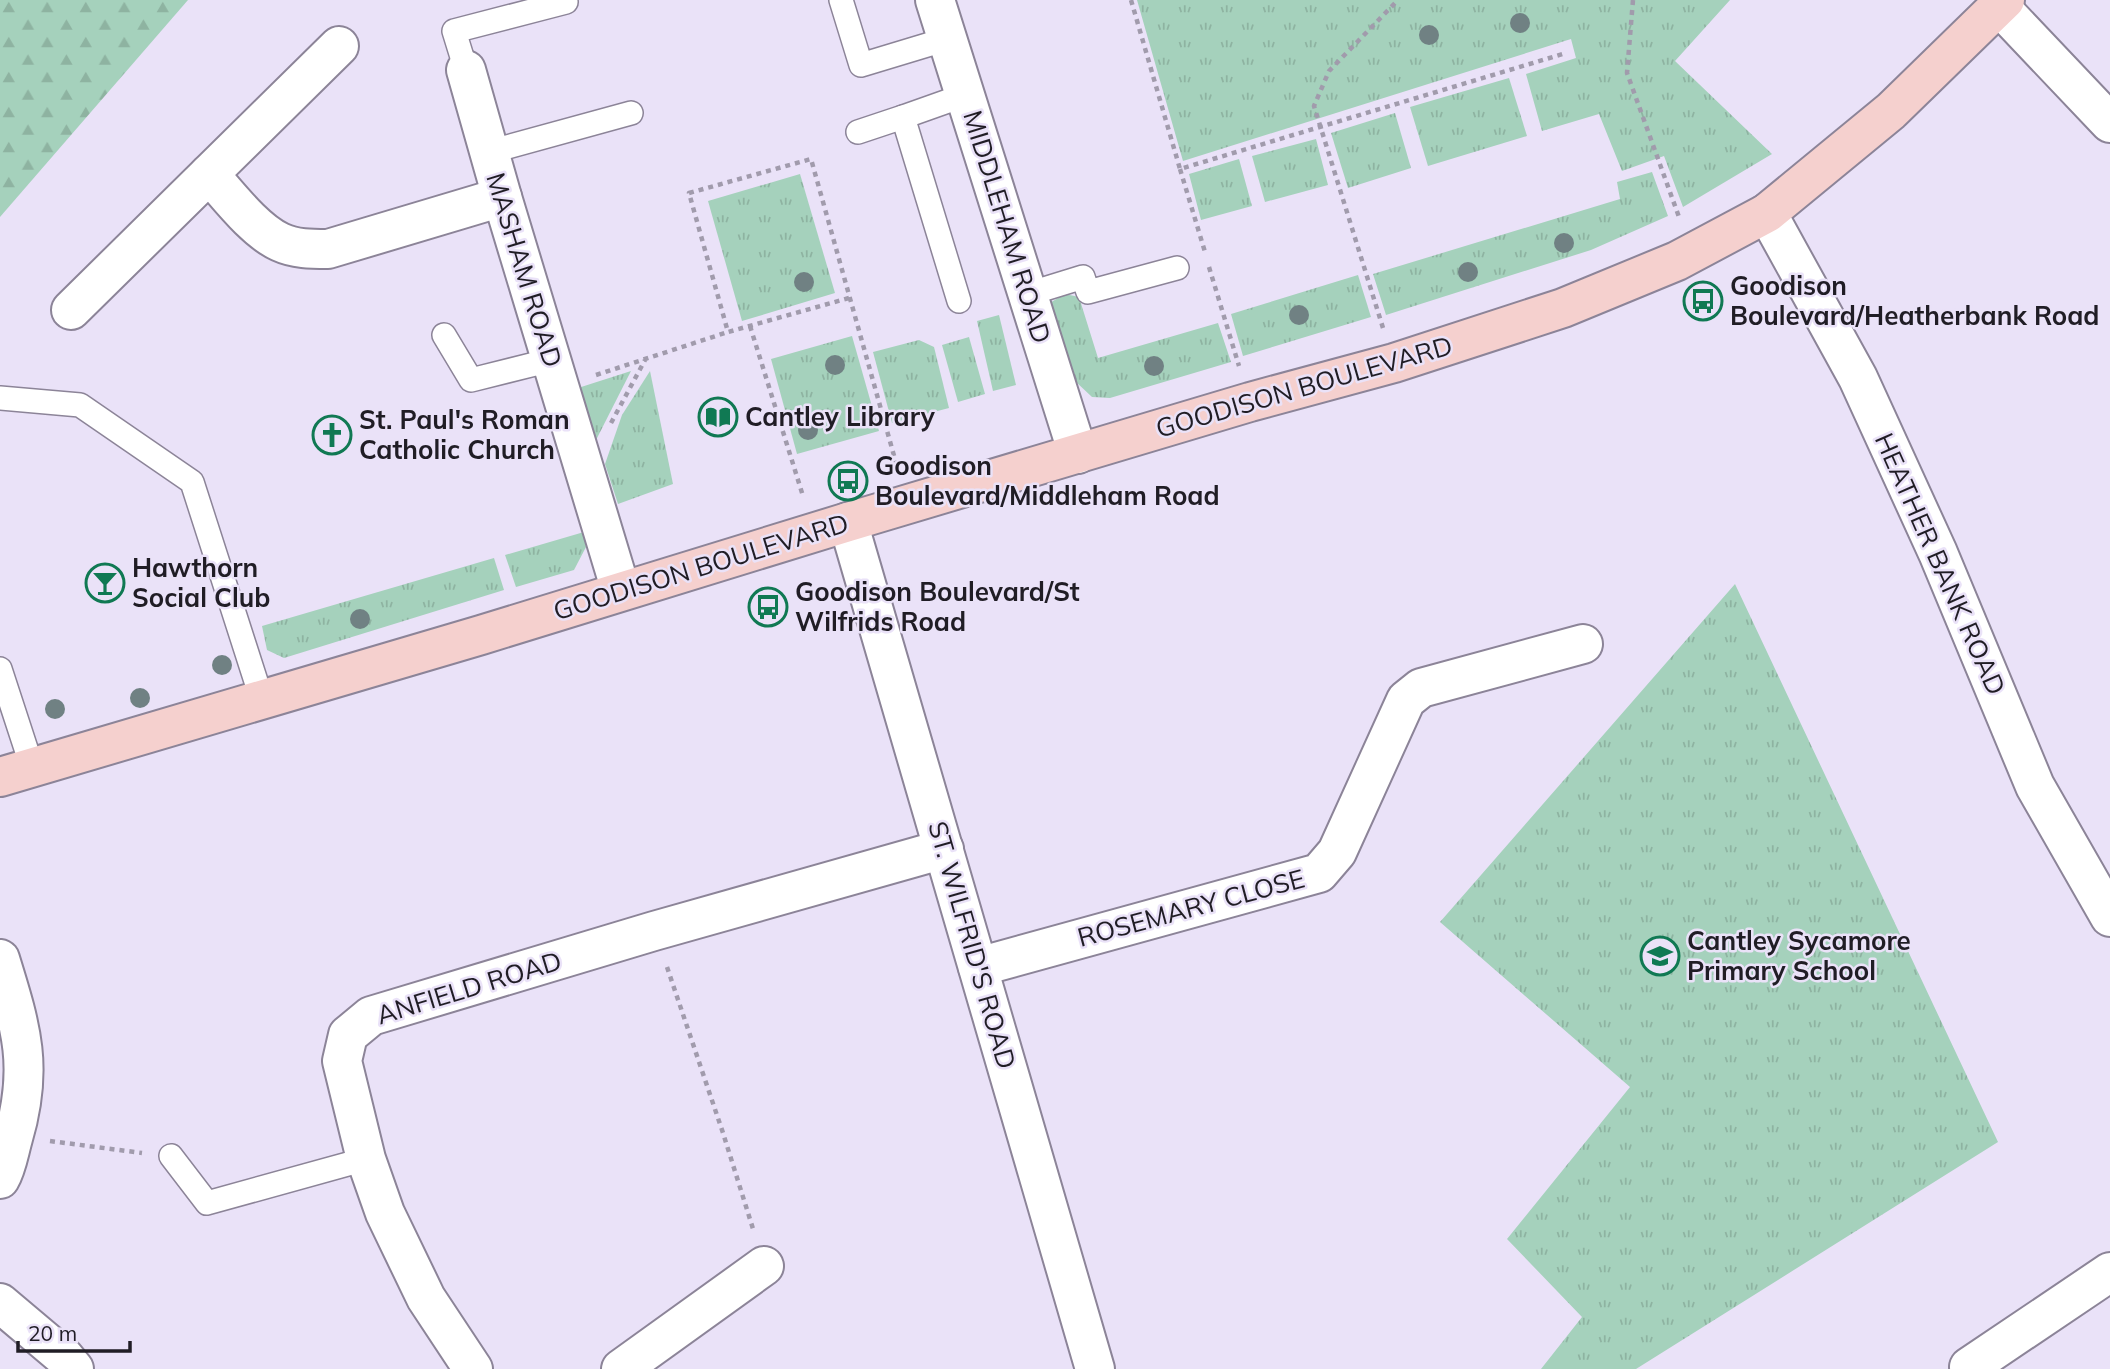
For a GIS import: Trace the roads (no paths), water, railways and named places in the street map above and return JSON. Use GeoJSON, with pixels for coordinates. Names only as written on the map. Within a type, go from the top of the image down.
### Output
{"type":"FeatureCollection","features":[{"type":"Feature","properties":{"kind":"street","name":"MIDDLEHAM ROAD"},"geometry":{"type":"LineString","coordinates":[[935,0],[1078,454]]}},
{"type":"Feature","properties":{"kind":"street"},"geometry":{"type":"LineString","coordinates":[[2002,3],[2110,123]]}},
{"type":"Feature","properties":{"kind":"street","name":"GOODISON BOULEVARD"},"geometry":{"type":"LineString","coordinates":[[16,772],[1250,402],[1394,363],[1563,308],[1692,253],[1767,212],[1891,111],[2002,3]]}},
{"type":"Feature","properties":{"kind":"street"},"geometry":{"type":"LineString","coordinates":[[71,310],[339,46]]}},
{"type":"Feature","properties":{"kind":"street","name":"MASHAM ROAD"},"geometry":{"type":"LineString","coordinates":[[466,70],[621,591]]}},
{"type":"Feature","properties":{"kind":"street"},"geometry":{"type":"LineString","coordinates":[[209,174],[261,229],[278,242],[298,248],[328,249],[502,197]]}},
{"type":"Feature","properties":{"kind":"street","name":"HEATHER BANK ROAD"},"geometry":{"type":"LineString","coordinates":[[1767,212],[1858,378],[1938,553],[2035,786],[2110,917]]}},
{"type":"Feature","properties":{"kind":"street","name":"ST. WILFRID'S ROAD"},"geometry":{"type":"LineString","coordinates":[[831,527],[944,849],[1095,1369]]}},
{"type":"Feature","properties":{"kind":"street","name":"ROSEMARY CLOSE"},"geometry":{"type":"LineString","coordinates":[[978,967],[1319,873],[1337,852],[1406,700],[1420,688],[1583,644]]}},
{"type":"Feature","properties":{"kind":"street","name":"ANFIELD ROAD"},"geometry":{"type":"LineString","coordinates":[[473,1369],[426,1298],[385,1213],[366,1159],[342,1061],[348,1035],[371,1016],[654,931],[944,849]]}},
{"type":"Feature","properties":{"kind":"street"},"geometry":{"type":"LineString","coordinates":[[0,959],[20,1024],[25,1082],[18,1124],[0,1179]]}},
{"type":"Feature","properties":{"kind":"street"},"geometry":{"type":"LineString","coordinates":[[621,1369],[764,1266]]}},
{"type":"Feature","properties":{"kind":"street"},"geometry":{"type":"LineString","coordinates":[[1969,1367],[2110,1272]]}},
{"type":"Feature","properties":{"kind":"street"},"geometry":{"type":"LineString","coordinates":[[0,1303],[64,1357],[74,1369]]}},
{"type":"Feature","properties":{"kind":"lane"},"geometry":{"type":"LineString","coordinates":[[841,0],[861,65],[947,39]]}},
{"type":"Feature","properties":{"kind":"lane"},"geometry":{"type":"LineString","coordinates":[[466,70],[454,31],[566,2]]}},
{"type":"Feature","properties":{"kind":"lane"},"geometry":{"type":"LineString","coordinates":[[858,132],[965,95]]}},
{"type":"Feature","properties":{"kind":"lane"},"geometry":{"type":"LineString","coordinates":[[489,152],[631,113]]}},
{"type":"Feature","properties":{"kind":"lane"},"geometry":{"type":"LineString","coordinates":[[904,117],[959,301]]}},
{"type":"Feature","properties":{"kind":"lane"},"geometry":{"type":"LineString","coordinates":[[1028,294],[1083,277],[1088,292],[1177,268]]}},
{"type":"Feature","properties":{"kind":"lane"},"geometry":{"type":"LineString","coordinates":[[444,335],[471,380],[555,373]]}},
{"type":"Feature","properties":{"kind":"lane"},"geometry":{"type":"LineString","coordinates":[[0,398],[80,405],[192,482],[262,700]]}},
{"type":"Feature","properties":{"kind":"lane"},"geometry":{"type":"LineString","coordinates":[[0,669],[16,772]]}},
{"type":"Feature","properties":{"kind":"lane"},"geometry":{"type":"LineString","coordinates":[[171,1156],[207,1203],[366,1159]]}},
{"type":"Feature","properties":{"kind":"place","name":"Goodison Boulevard/Heatherbank Road"},"geometry":{"type":"Point","coordinates":[1703,301]}},
{"type":"Feature","properties":{"kind":"place","name":"Cantley Library"},"geometry":{"type":"Point","coordinates":[718,417]}},
{"type":"Feature","properties":{"kind":"place","name":"St. Paul's Roman Catholic Church"},"geometry":{"type":"Point","coordinates":[332,435]}},
{"type":"Feature","properties":{"kind":"place","name":"Goodison Boulevard/Middleham Road"},"geometry":{"type":"Point","coordinates":[848,481]}},
{"type":"Feature","properties":{"kind":"place","name":"Hawthorn Social Club"},"geometry":{"type":"Point","coordinates":[105,583]}},
{"type":"Feature","properties":{"kind":"place","name":"Goodison Boulevard/St Wilfrids Road"},"geometry":{"type":"Point","coordinates":[768,607]}},
{"type":"Feature","properties":{"kind":"place","name":"Cantley Sycamore Primary School"},"geometry":{"type":"Point","coordinates":[1660,956]}}]}
